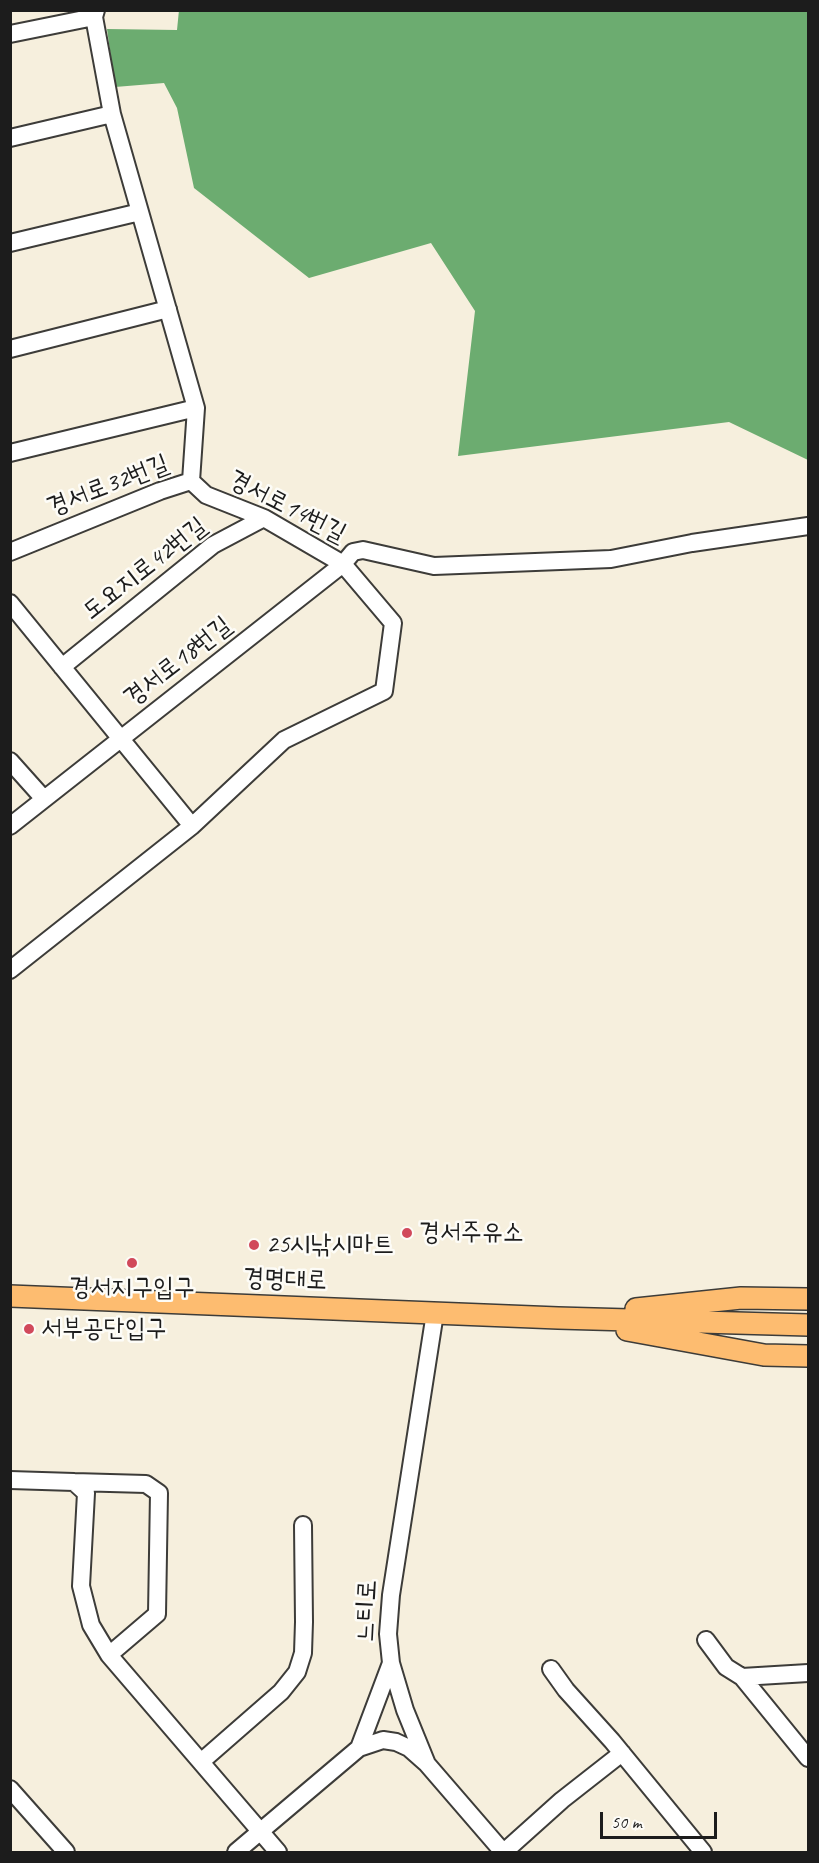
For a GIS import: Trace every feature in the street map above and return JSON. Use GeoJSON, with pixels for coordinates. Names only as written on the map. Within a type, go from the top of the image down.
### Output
{"type":"FeatureCollection","features":[{"type":"Feature","properties":{"kind":"main road","name":"경명대로"},"geometry":{"type":"LineString","coordinates":[[10,1296],[558,1318],[808,1325]]}},
{"type":"Feature","properties":{"kind":"main road","name":"경명대로"},"geometry":{"type":"LineString","coordinates":[[558,1318],[741,1298],[808,1299]]}},
{"type":"Feature","properties":{"kind":"main road","name":"경명대로"},"geometry":{"type":"LineString","coordinates":[[558,1318],[764,1355],[808,1356]]}},
{"type":"Feature","properties":{"kind":"street"},"geometry":{"type":"LineString","coordinates":[[10,34],[95,14]]}},
{"type":"Feature","properties":{"kind":"street","name":"경서로14번길"},"geometry":{"type":"LineString","coordinates":[[10,970],[192,826],[284,740],[384,691],[393,623],[343,564],[264,518],[206,495],[191,481],[196,408],[112,114],[95,14]]}},
{"type":"Feature","properties":{"kind":"street"},"geometry":{"type":"LineString","coordinates":[[10,138],[112,114]]}},
{"type":"Feature","properties":{"kind":"street"},"geometry":{"type":"LineString","coordinates":[[10,243],[140,212]]}},
{"type":"Feature","properties":{"kind":"street"},"geometry":{"type":"LineString","coordinates":[[10,349],[168,309]]}},
{"type":"Feature","properties":{"kind":"street"},"geometry":{"type":"LineString","coordinates":[[10,453],[196,408]]}},
{"type":"Feature","properties":{"kind":"street","name":"경서로32번길"},"geometry":{"type":"LineString","coordinates":[[10,552],[160,491],[191,481]]}},
{"type":"Feature","properties":{"kind":"street","name":"도요지로42번길"},"geometry":{"type":"LineString","coordinates":[[62,667],[213,545],[264,518]]}},
{"type":"Feature","properties":{"kind":"street","name":"경서로18번길"},"geometry":{"type":"LineString","coordinates":[[10,826],[343,564],[352,552],[363,550],[434,566],[611,559],[692,543],[808,526]]}},
{"type":"Feature","properties":{"kind":"street"},"geometry":{"type":"LineString","coordinates":[[10,603],[192,826]]}},
{"type":"Feature","properties":{"kind":"street"},"geometry":{"type":"LineString","coordinates":[[10,761],[44,799]]}},
{"type":"Feature","properties":{"kind":"street","name":"느티로"},"geometry":{"type":"LineString","coordinates":[[236,1852],[359,1748],[391,1663],[388,1634],[391,1596],[435,1312]]}},
{"type":"Feature","properties":{"kind":"street"},"geometry":{"type":"LineString","coordinates":[[10,1480],[146,1484],[159,1493],[157,1614],[109,1655]]}},
{"type":"Feature","properties":{"kind":"street"},"geometry":{"type":"LineString","coordinates":[[74,1482],[86,1492],[81,1586],[91,1625],[109,1655],[278,1852]]}},
{"type":"Feature","properties":{"kind":"street"},"geometry":{"type":"LineString","coordinates":[[202,1761],[281,1692],[297,1672],[303,1653],[303,1525]]}},
{"type":"Feature","properties":{"kind":"street"},"geometry":{"type":"LineString","coordinates":[[706,1640],[726,1667],[742,1677],[808,1758]]}},
{"type":"Feature","properties":{"kind":"street"},"geometry":{"type":"LineString","coordinates":[[391,1663],[405,1710],[427,1764]]}},
{"type":"Feature","properties":{"kind":"street"},"geometry":{"type":"LineString","coordinates":[[551,1670],[703,1852]]}},
{"type":"Feature","properties":{"kind":"street"},"geometry":{"type":"LineString","coordinates":[[742,1677],[808,1673]]}},
{"type":"Feature","properties":{"kind":"street"},"geometry":{"type":"LineString","coordinates":[[359,1748],[383,1740],[396,1742],[408,1748],[427,1764],[503,1852],[562,1800],[622,1753]]}},
{"type":"Feature","properties":{"kind":"street"},"geometry":{"type":"LineString","coordinates":[[10,1788],[66,1852]]}},
{"type":"Feature","properties":{"kind":"green space"},"geometry":{"type":"Polygon","coordinates":[[[179,10],[808,11],[808,460],[729,422],[458,456],[475,311],[431,243],[309,278],[194,188],[177,108],[164,83],[115,87],[107,29],[177,30],[179,10]]]}},
{"type":"Feature","properties":{"kind":"place","name":"경서주유소"},"geometry":{"type":"Point","coordinates":[407,1233]}},
{"type":"Feature","properties":{"kind":"place","name":"25시낚시마트"},"geometry":{"type":"Point","coordinates":[254,1245]}},
{"type":"Feature","properties":{"kind":"place","name":"경서지구입구"},"geometry":{"type":"Point","coordinates":[132,1263]}},
{"type":"Feature","properties":{"kind":"place","name":"서부공단입구"},"geometry":{"type":"Point","coordinates":[29,1329]}}]}
